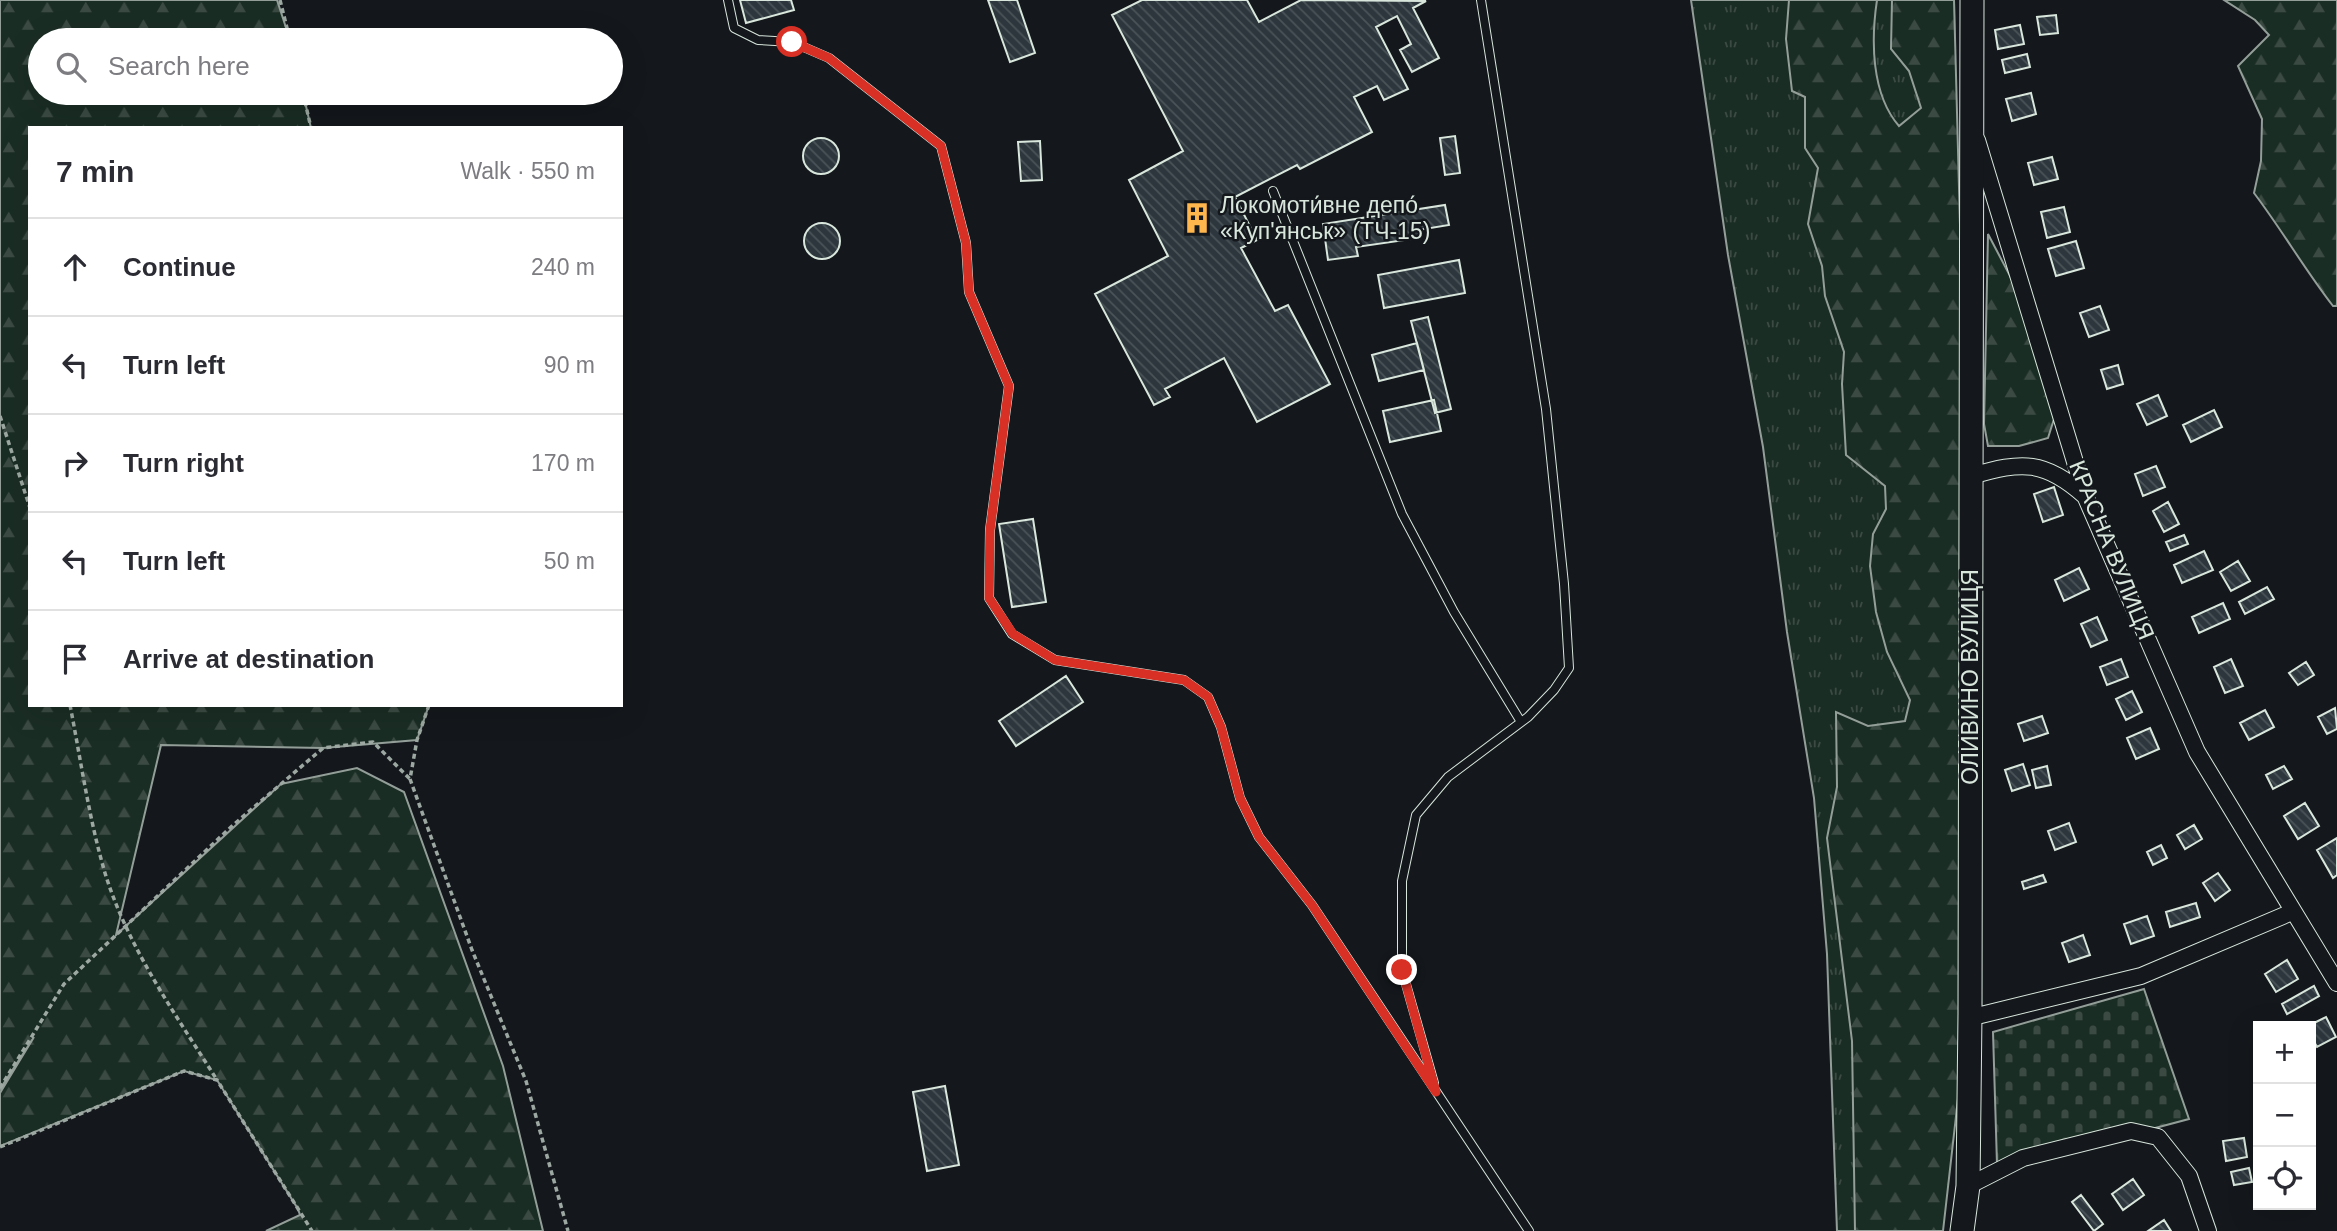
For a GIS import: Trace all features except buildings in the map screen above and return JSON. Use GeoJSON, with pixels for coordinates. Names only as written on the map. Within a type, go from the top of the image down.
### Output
{"type":"FeatureCollection","features":[{"type":"Feature","properties":{"kind":"street","name":"КРАСНА ВУЛИЦЯ"},"geometry":{"type":"LineString","coordinates":[[1972,0],[1972,123],[2086,498],[2197,752],[2337,983]]}},
{"type":"Feature","properties":{"kind":"street","name":"ОЛИВИНО ВУЛИЦЯ"},"geometry":{"type":"LineString","coordinates":[[1962,1231],[1968,1186],[1970,1014],[1972,123]]}},
{"type":"Feature","properties":{"kind":"street"},"geometry":{"type":"LineString","coordinates":[[1972,476],[2007,466],[2040,468],[2061,475],[2086,498]]}},
{"type":"Feature","properties":{"kind":"street"},"geometry":{"type":"LineString","coordinates":[[1970,1014],[1981,1015],[2141,976],[2292,912]]}},
{"type":"Feature","properties":{"kind":"street"},"geometry":{"type":"LineString","coordinates":[[1968,1186],[2023,1158],[2131,1132],[2158,1137],[2189,1176],[2208,1231]]}},
{"type":"Feature","properties":{"kind":"lane"},"geometry":{"type":"LineString","coordinates":[[728,0],[734,28],[758,40],[792,42],[829,58],[941,146],[966,243],[969,292],[1009,386],[990,530],[989,598],[1013,634],[1055,660],[1184,680],[1208,697],[1221,727],[1240,798],[1259,837],[1312,905],[1530,1231]]}},
{"type":"Feature","properties":{"kind":"lane"},"geometry":{"type":"LineString","coordinates":[[1436,1092],[1402,970],[1402,881],[1416,815],[1448,777],[1521,722],[1554,691],[1569,668],[1566,608],[1546,409],[1481,0]]}},
{"type":"Feature","properties":{"kind":"lane"},"geometry":{"type":"LineString","coordinates":[[1273,191],[1402,514],[1454,612],[1521,722]]}},
{"type":"Feature","properties":{"kind":"path"},"geometry":{"type":"LineString","coordinates":[[280,0],[287,28]]}},
{"type":"Feature","properties":{"kind":"path"},"geometry":{"type":"LineString","coordinates":[[306,105],[311,126]]}},
{"type":"Feature","properties":{"kind":"path"},"geometry":{"type":"LineString","coordinates":[[0,416],[28,502]]}},
{"type":"Feature","properties":{"kind":"path"},"geometry":{"type":"LineString","coordinates":[[70,707],[105,873],[125,926],[165,998],[312,1231]]}},
{"type":"Feature","properties":{"kind":"path"},"geometry":{"type":"LineString","coordinates":[[410,779],[417,740],[428,707]]}},
{"type":"Feature","properties":{"kind":"path"},"geometry":{"type":"LineString","coordinates":[[0,1088],[64,984],[232,826],[323,748],[373,741],[410,779],[472,950],[526,1081],[568,1231]]}},
{"type":"Feature","properties":{"kind":"path"},"geometry":{"type":"LineString","coordinates":[[0,1147],[184,1071],[217,1080]]}},
{"type":"Feature","properties":{"kind":"green space"},"geometry":{"type":"Polygon","coordinates":[[[0,0],[277,0],[286,28],[28,28],[28,105],[306,105],[311,126],[28,126],[28,707],[428,707],[417,740],[323,748],[161,745],[116,935],[281,784],[357,768],[404,792],[503,1066],[543,1231],[266,1231],[300,1215],[217,1080],[184,1071],[0,1146],[0,1093],[34,1037],[0,1089],[0,0]]]}},
{"type":"Feature","properties":{"kind":"green space"},"geometry":{"type":"Polygon","coordinates":[[[1691,0],[1954,0],[1961,976],[1942,1231],[1837,1231],[1827,954],[1814,798],[1787,632],[1763,447],[1728,255],[1691,0]]]}},
{"type":"Feature","properties":{"kind":"green space"},"geometry":{"type":"Polygon","coordinates":[[[1789,0],[1877,0],[1875,66],[1883,98],[1899,126],[1921,108],[1909,71],[1891,49],[1892,0],[1954,0],[1963,338],[1960,1081],[1943,1231],[1855,1231],[1852,1041],[1827,838],[1837,787],[1836,712],[1868,726],[1905,721],[1910,700],[1887,652],[1876,612],[1870,566],[1873,534],[1886,509],[1885,486],[1846,455],[1842,384],[1844,352],[1825,296],[1822,266],[1808,224],[1818,168],[1805,148],[1805,97],[1792,91],[1786,39],[1789,0]]]}},
{"type":"Feature","properties":{"kind":"green space"},"geometry":{"type":"Polygon","coordinates":[[[2224,0],[2337,0],[2337,306],[2333,306],[2254,193],[2261,161],[2262,119],[2238,66],[2269,35],[2255,20],[2224,0]]]}},
{"type":"Feature","properties":{"kind":"green space"},"geometry":{"type":"Polygon","coordinates":[[[1988,234],[2019,293],[2054,419],[2048,438],[2019,446],[1988,446],[1984,424],[1988,234]]]}},
{"type":"Feature","properties":{"kind":"green space"},"geometry":{"type":"Polygon","coordinates":[[[2144,989],[2189,1119],[2080,1148],[1997,1164],[1993,1032],[2144,989]]]}},
{"type":"Feature","properties":{"kind":"place","name":"Локомоти́вне депо́ «Куп'янськ» (ТЧ-15)"},"geometry":{"type":"Point","coordinates":[1197,218]}},
{"type":"Feature","properties":{"kind":"route"},"geometry":{"type":"LineString","coordinates":[[792,42],[829,58],[941,146],[966,243],[969,292],[1009,386],[990,530],[989,598],[1013,634],[1055,660],[1184,680],[1208,697],[1221,727],[1240,798],[1259,837],[1312,905],[1436,1092],[1402,970]]}}]}
